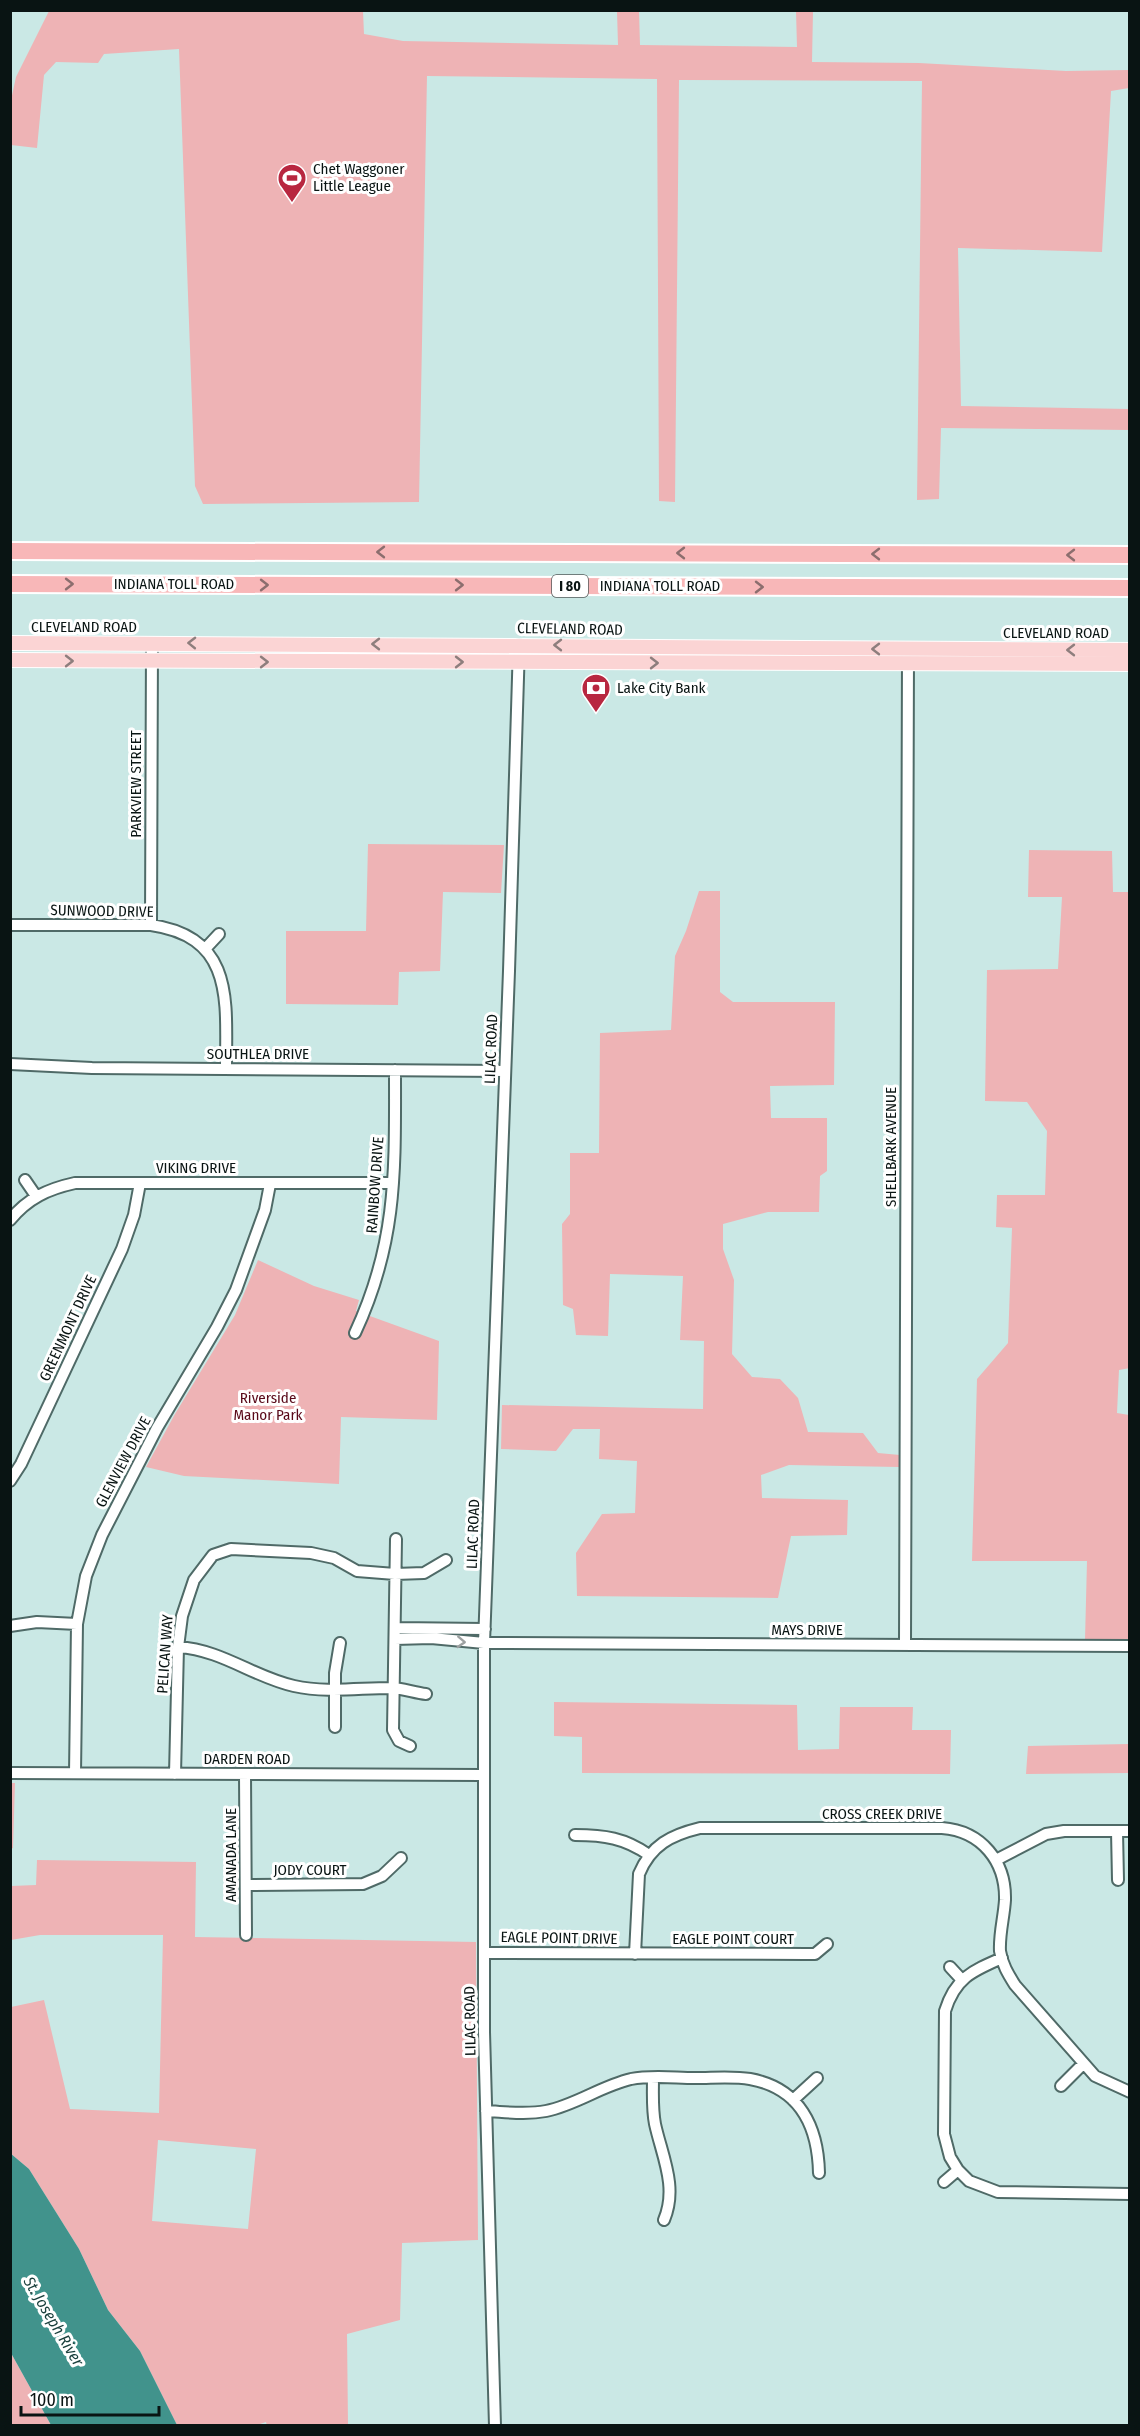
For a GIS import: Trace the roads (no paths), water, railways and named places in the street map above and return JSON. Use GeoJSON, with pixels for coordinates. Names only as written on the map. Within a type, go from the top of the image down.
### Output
{"type":"FeatureCollection","features":[{"type":"Feature","properties":{"kind":"highway","name":"I 80"},"geometry":{"type":"LineString","coordinates":[[10,551],[1130,555]]}},
{"type":"Feature","properties":{"kind":"highway","name":"INDIANA TOLL ROAD"},"geometry":{"type":"LineString","coordinates":[[10,584],[1130,588]]}},
{"type":"Feature","properties":{"kind":"main road","name":"CLEVELAND ROAD"},"geometry":{"type":"LineString","coordinates":[[10,644],[1130,650]]}},
{"type":"Feature","properties":{"kind":"main road","name":"CLEVELAND ROAD"},"geometry":{"type":"LineString","coordinates":[[10,660],[1130,664]]}},
{"type":"Feature","properties":{"kind":"street","name":"PARKVIEW STREET"},"geometry":{"type":"LineString","coordinates":[[150,925],[152,643]]}},
{"type":"Feature","properties":{"kind":"street","name":"LILAC ROAD"},"geometry":{"type":"LineString","coordinates":[[495,2426],[486,2111],[482,1775],[484,1629],[506,1071],[519,645]]}},
{"type":"Feature","properties":{"kind":"street","name":"SHELLBARK AVENUE"},"geometry":{"type":"LineString","coordinates":[[905,1645],[908,649]]}},
{"type":"Feature","properties":{"kind":"street","name":"SUNWOOD DRIVE"},"geometry":{"type":"LineString","coordinates":[[10,925],[150,925],[172,928],[187,935],[206,949],[214,960],[224,987],[226,1068]]}},
{"type":"Feature","properties":{"kind":"street"},"geometry":{"type":"LineString","coordinates":[[206,949],[219,934]]}},
{"type":"Feature","properties":{"kind":"street","name":"SOUTHLEA DRIVE"},"geometry":{"type":"LineString","coordinates":[[10,1064],[82,1068],[506,1071]]}},
{"type":"Feature","properties":{"kind":"street","name":"RAINBOW DRIVE"},"geometry":{"type":"LineString","coordinates":[[355,1333],[373,1292],[384,1254],[390,1220],[393,1184],[394,1070]]}},
{"type":"Feature","properties":{"kind":"street"},"geometry":{"type":"LineString","coordinates":[[25,1180],[36,1196]]}},
{"type":"Feature","properties":{"kind":"street","name":"VIKING DRIVE"},"geometry":{"type":"LineString","coordinates":[[10,1220],[36,1196],[52,1188],[75,1183],[393,1184]]}},
{"type":"Feature","properties":{"kind":"street","name":"GREENMONT DRIVE"},"geometry":{"type":"LineString","coordinates":[[10,1481],[21,1464],[122,1249],[134,1215],[140,1183]]}},
{"type":"Feature","properties":{"kind":"street","name":"GLENVIEW DRIVE"},"geometry":{"type":"LineString","coordinates":[[75,1773],[77,1624],[86,1576],[102,1535],[158,1428],[236,1290],[265,1210],[270,1184]]}},
{"type":"Feature","properties":{"kind":"street"},"geometry":{"type":"LineString","coordinates":[[396,1539],[393,1730],[399,1741],[410,1746]]}},
{"type":"Feature","properties":{"kind":"street","name":"PELICAN WAY"},"geometry":{"type":"LineString","coordinates":[[175,1774],[178,1647],[182,1616],[194,1580],[213,1555],[223,1551],[244,1549],[311,1553],[334,1558],[357,1571],[395,1574]]}},
{"type":"Feature","properties":{"kind":"street"},"geometry":{"type":"LineString","coordinates":[[395,1574],[424,1573],[446,1560]]}},
{"type":"Feature","properties":{"kind":"street"},"geometry":{"type":"LineString","coordinates":[[10,1626],[37,1622],[77,1624]]}},
{"type":"Feature","properties":{"kind":"street"},"geometry":{"type":"LineString","coordinates":[[395,1633],[484,1629]]}},
{"type":"Feature","properties":{"kind":"street","name":"MAYS DRIVE"},"geometry":{"type":"LineString","coordinates":[[395,1633],[484,1643],[1130,1646]]}},
{"type":"Feature","properties":{"kind":"street"},"geometry":{"type":"LineString","coordinates":[[335,1727],[335,1673],[340,1643]]}},
{"type":"Feature","properties":{"kind":"street"},"geometry":{"type":"LineString","coordinates":[[178,1647],[194,1648],[221,1655],[293,1686],[335,1689],[393,1688],[426,1694]]}},
{"type":"Feature","properties":{"kind":"street","name":"DARDEN ROAD"},"geometry":{"type":"LineString","coordinates":[[10,1773],[482,1775]]}},
{"type":"Feature","properties":{"kind":"street","name":"AMANADA LANE"},"geometry":{"type":"LineString","coordinates":[[245,1774],[246,1935]]}},
{"type":"Feature","properties":{"kind":"street","name":"CROSS CREEK DRIVE"},"geometry":{"type":"LineString","coordinates":[[648,1855],[664,1841],[679,1833],[700,1828],[942,1828],[961,1831],[988,1850],[996,1860],[1005,1887],[1000,1938],[1002,1958],[1007,1973],[1095,2076],[1130,2092]]}},
{"type":"Feature","properties":{"kind":"street"},"geometry":{"type":"LineString","coordinates":[[996,1860],[1046,1834],[1064,1831],[1130,1831]]}},
{"type":"Feature","properties":{"kind":"street"},"geometry":{"type":"LineString","coordinates":[[1118,1831],[1118,1880]]}},
{"type":"Feature","properties":{"kind":"street"},"geometry":{"type":"LineString","coordinates":[[575,1835],[612,1837],[626,1841],[648,1855],[639,1874],[637,1886],[635,1954]]}},
{"type":"Feature","properties":{"kind":"street","name":"JODY COURT"},"geometry":{"type":"LineString","coordinates":[[246,1885],[363,1884],[382,1876],[401,1858]]}},
{"type":"Feature","properties":{"kind":"street","name":"EAGLE POINT COURT"},"geometry":{"type":"LineString","coordinates":[[635,1954],[815,1954],[827,1944]]}},
{"type":"Feature","properties":{"kind":"street","name":"EAGLE POINT DRIVE"},"geometry":{"type":"LineString","coordinates":[[484,1953],[635,1954]]}},
{"type":"Feature","properties":{"kind":"street"},"geometry":{"type":"LineString","coordinates":[[1002,1958],[977,1969],[962,1980],[949,1999],[944,2023],[945,2142],[950,2157],[969,2181],[998,2192],[1130,2194]]}},
{"type":"Feature","properties":{"kind":"street"},"geometry":{"type":"LineString","coordinates":[[950,1967],[962,1980]]}},
{"type":"Feature","properties":{"kind":"street"},"geometry":{"type":"LineString","coordinates":[[1061,2086],[1083,2064]]}},
{"type":"Feature","properties":{"kind":"street"},"geometry":{"type":"LineString","coordinates":[[486,2111],[525,2113],[546,2111],[623,2081],[653,2078],[752,2080],[770,2085],[794,2100],[813,2129],[819,2153],[819,2173]]}},
{"type":"Feature","properties":{"kind":"street"},"geometry":{"type":"LineString","coordinates":[[653,2078],[654,2118],[669,2175],[669,2204],[664,2220]]}},
{"type":"Feature","properties":{"kind":"street"},"geometry":{"type":"LineString","coordinates":[[794,2100],[817,2078]]}},
{"type":"Feature","properties":{"kind":"street"},"geometry":{"type":"LineString","coordinates":[[944,2182],[958,2170]]}},
{"type":"Feature","properties":{"kind":"water","name":"St. Joseph River"},"geometry":{"type":"Polygon","coordinates":[[[10,2153],[29,2169],[79,2249],[108,2310],[140,2351],[177,2425],[51,2425],[11,2353],[10,2153]]]}},
{"type":"Feature","properties":{"kind":"place","name":"Chet Waggoner Little League"},"geometry":{"type":"Point","coordinates":[292,204]}},
{"type":"Feature","properties":{"kind":"place","name":"Lake City Bank"},"geometry":{"type":"Point","coordinates":[596,714]}},
{"type":"Feature","properties":{"kind":"park label","name":"Riverside Manor Park"},"geometry":{"type":"Point","coordinates":[268,1406]}}]}
